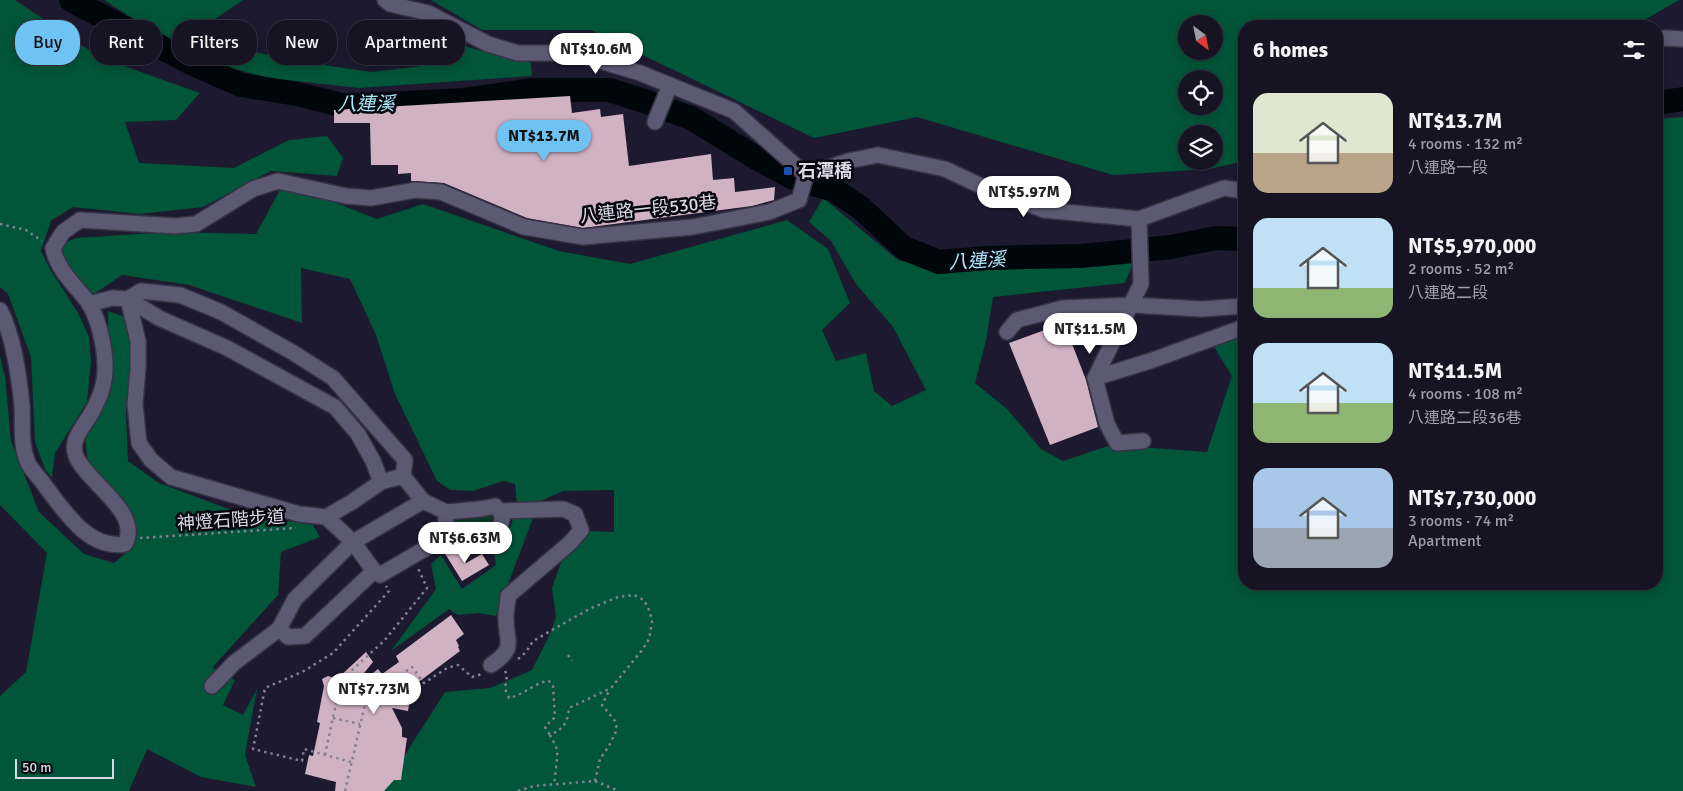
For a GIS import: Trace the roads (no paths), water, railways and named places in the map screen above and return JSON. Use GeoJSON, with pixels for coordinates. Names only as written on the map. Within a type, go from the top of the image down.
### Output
{"type":"FeatureCollection","features":[{"type":"Feature","properties":{"kind":"street"},"geometry":{"type":"LineString","coordinates":[[385,0],[390,4],[428,13],[488,44],[518,53],[574,53],[640,73],[734,111],[806,175],[848,161],[878,155],[946,169],[981,186],[1044,210],[1138,219],[1224,188],[1238,190]]}},
{"type":"Feature","properties":{"kind":"street"},"geometry":{"type":"LineString","coordinates":[[1663,39],[1683,39]]}},
{"type":"Feature","properties":{"kind":"street"},"geometry":{"type":"LineString","coordinates":[[655,122],[670,85]]}},
{"type":"Feature","properties":{"kind":"street","name":"八連路一段530巷"},"geometry":{"type":"LineString","coordinates":[[89,304],[65,274],[54,255],[53,248],[63,232],[80,220],[175,226],[196,224],[253,189],[278,181],[346,196],[371,198],[416,190],[442,192],[524,227],[582,237],[693,227],[769,212],[799,200],[806,175]]}},
{"type":"Feature","properties":{"kind":"street"},"geometry":{"type":"LineString","coordinates":[[1138,219],[1141,284],[1095,378],[1107,424],[1118,443],[1143,441]]}},
{"type":"Feature","properties":{"kind":"street"},"geometry":{"type":"LineString","coordinates":[[128,299],[141,291],[180,295],[221,312],[333,378],[405,460],[403,476],[423,501],[446,512],[495,506],[500,512],[502,520],[498,532],[488,537],[472,539],[445,537],[377,573],[305,636],[288,637],[279,629]]}},
{"type":"Feature","properties":{"kind":"street"},"geometry":{"type":"LineString","coordinates":[[0,310],[12,340],[22,407],[22,439],[28,463],[74,523],[86,533],[101,541],[117,546],[125,544],[128,539],[128,523],[109,496],[86,472],[75,455],[75,440],[93,411],[104,380],[104,349],[89,304],[112,298],[128,299],[160,318],[227,348],[335,408],[358,434],[373,461],[381,482]]}},
{"type":"Feature","properties":{"kind":"street"},"geometry":{"type":"LineString","coordinates":[[128,299],[138,341],[135,404],[139,443],[151,460],[171,477],[299,514],[326,517],[381,482],[403,476]]}},
{"type":"Feature","properties":{"kind":"street"},"geometry":{"type":"LineString","coordinates":[[1007,332],[1017,320],[1063,308],[1130,305],[1202,309],[1238,306]]}},
{"type":"Feature","properties":{"kind":"street"},"geometry":{"type":"LineString","coordinates":[[1095,378],[1150,361],[1238,329]]}},
{"type":"Feature","properties":{"kind":"street"},"geometry":{"type":"LineString","coordinates":[[212,686],[234,663],[279,629],[295,599],[353,542],[423,501]]}},
{"type":"Feature","properties":{"kind":"street"},"geometry":{"type":"LineString","coordinates":[[492,670],[508,648],[509,639],[506,617],[508,596],[571,542],[581,530],[575,514],[563,509],[500,512]]}},
{"type":"Feature","properties":{"kind":"street"},"geometry":{"type":"LineString","coordinates":[[445,537],[446,512]]}},
{"type":"Feature","properties":{"kind":"street"},"geometry":{"type":"LineString","coordinates":[[326,517],[353,542],[377,573]]}},
{"type":"Feature","properties":{"kind":"waterway","name":"八連溪"},"geometry":{"type":"LineString","coordinates":[[71,0],[195,65],[241,85],[297,94],[345,106],[464,100],[533,90],[609,90],[650,103]]}},
{"type":"Feature","properties":{"kind":"waterway","name":"八連溪"},"geometry":{"type":"LineString","coordinates":[[1663,102],[1683,99]]}},
{"type":"Feature","properties":{"kind":"waterway","name":"八連溪"},"geometry":{"type":"LineString","coordinates":[[671,111],[691,118],[793,178]]}},
{"type":"Feature","properties":{"kind":"waterway","name":"八連溪"},"geometry":{"type":"LineString","coordinates":[[816,185],[834,190],[861,208],[904,248],[939,262],[986,258],[1081,256],[1133,251]]}},
{"type":"Feature","properties":{"kind":"waterway","name":"八連溪"},"geometry":{"type":"LineString","coordinates":[[1151,249],[1216,238],[1238,239]]}},
{"type":"Feature","properties":{"kind":"place","name":"石潭橋"},"geometry":{"type":"Point","coordinates":[788,171]}}]}
